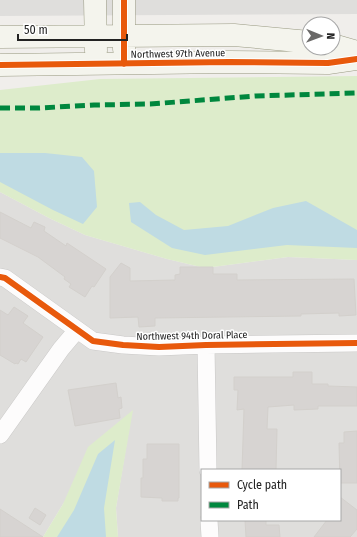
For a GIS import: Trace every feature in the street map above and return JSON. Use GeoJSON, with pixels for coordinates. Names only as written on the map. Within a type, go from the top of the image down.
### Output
{"type":"FeatureCollection","features":[{"type":"Feature","properties":{"kind":"street"},"geometry":{"type":"LineString","coordinates":[[95,0],[96,64]]}},
{"type":"Feature","properties":{"kind":"street"},"geometry":{"type":"LineString","coordinates":[[124,0],[124,64]]}},
{"type":"Feature","properties":{"kind":"street","name":"Northwest 97th Avenue"},"geometry":{"type":"LineString","coordinates":[[0,37],[234,35],[301,41]]}},
{"type":"Feature","properties":{"kind":"street"},"geometry":{"type":"LineString","coordinates":[[341,47],[357,52]]}},
{"type":"Feature","properties":{"kind":"street","name":"Northwest 97th Avenue"},"geometry":{"type":"LineString","coordinates":[[0,65],[229,62],[328,63],[357,59]]}},
{"type":"Feature","properties":{"kind":"street","name":"Northwest 94th Doral Place"},"geometry":{"type":"LineString","coordinates":[[0,277],[5,278],[16,285],[93,341],[122,346],[159,347],[357,343]]}},
{"type":"Feature","properties":{"kind":"street"},"geometry":{"type":"LineString","coordinates":[[0,435],[61,349],[77,330]]}},
{"type":"Feature","properties":{"kind":"street"},"geometry":{"type":"LineString","coordinates":[[206,345],[208,469]]}},
{"type":"Feature","properties":{"kind":"street"},"geometry":{"type":"LineString","coordinates":[[209,521],[210,537]]}},
{"type":"Feature","properties":{"kind":"shaded area"},"geometry":{"type":"Polygon","coordinates":[[[0,0],[357,0],[357,14],[0,16],[0,0]]]}},
{"type":"Feature","properties":{"kind":"shaded area"},"geometry":{"type":"Polygon","coordinates":[[[0,192],[85,235],[167,259],[205,268],[288,257],[357,260],[357,537],[118,537],[116,508],[132,411],[63,504],[43,537],[0,537],[0,192]]]}},
{"type":"Feature","properties":{"kind":"green space"},"geometry":{"type":"Polygon","coordinates":[[[357,76],[357,260],[288,257],[205,268],[167,259],[85,235],[0,192],[0,90],[100,79],[357,76]]]}},
{"type":"Feature","properties":{"kind":"green space"},"geometry":{"type":"Polygon","coordinates":[[[133,410],[116,508],[118,537],[43,537],[63,504],[88,447],[133,410]]]}},
{"type":"Feature","properties":{"kind":"water"},"geometry":{"type":"Polygon","coordinates":[[[0,153],[45,153],[82,157],[94,171],[97,207],[83,224],[0,182],[0,153]]]}},
{"type":"Feature","properties":{"kind":"water"},"geometry":{"type":"Polygon","coordinates":[[[306,201],[357,230],[357,248],[287,245],[205,255],[172,248],[131,222],[129,203],[140,202],[156,215],[184,230],[228,226],[273,208],[306,201]]]}},
{"type":"Feature","properties":{"kind":"water"},"geometry":{"type":"Polygon","coordinates":[[[115,440],[104,508],[106,537],[57,537],[74,510],[98,454],[115,440]]]}},
{"type":"Feature","properties":{"kind":"building"},"geometry":{"type":"Polygon","coordinates":[[[0,212],[31,228],[34,222],[45,227],[44,231],[66,246],[67,243],[106,269],[85,297],[69,287],[71,284],[64,279],[65,277],[38,257],[0,238],[0,212]]]}},
{"type":"Feature","properties":{"kind":"building"},"geometry":{"type":"Polygon","coordinates":[[[121,263],[130,268],[130,281],[175,280],[175,275],[180,274],[180,267],[213,267],[213,274],[237,274],[237,280],[354,279],[356,315],[339,316],[339,313],[301,314],[301,316],[155,318],[155,326],[139,327],[138,317],[110,318],[110,277],[121,263]]]}},
{"type":"Feature","properties":{"kind":"building"},"geometry":{"type":"Polygon","coordinates":[[[14,307],[28,316],[23,323],[43,337],[26,362],[21,359],[18,364],[15,364],[0,355],[0,310],[8,315],[14,307]]]}},
{"type":"Feature","properties":{"kind":"building"},"geometry":{"type":"Polygon","coordinates":[[[293,372],[312,372],[312,384],[357,387],[357,406],[318,406],[318,409],[294,410],[294,405],[268,407],[267,429],[277,429],[276,469],[242,469],[244,409],[237,410],[238,390],[234,390],[234,377],[293,377],[293,372]]]}},
{"type":"Feature","properties":{"kind":"building"},"geometry":{"type":"Polygon","coordinates":[[[116,383],[118,398],[121,397],[122,408],[119,409],[120,418],[75,426],[68,390],[116,383]]]}},
{"type":"Feature","properties":{"kind":"building"},"geometry":{"type":"Polygon","coordinates":[[[357,431],[357,483],[341,483],[339,443],[344,443],[344,432],[357,431]]]}},
{"type":"Feature","properties":{"kind":"building"},"geometry":{"type":"Polygon","coordinates":[[[147,444],[179,444],[178,501],[162,501],[162,498],[141,497],[143,459],[147,459],[147,444]]]}},
{"type":"Feature","properties":{"kind":"building"},"geometry":{"type":"Polygon","coordinates":[[[341,498],[357,510],[357,529],[350,537],[314,537],[326,521],[341,521],[341,498]]]}},
{"type":"Feature","properties":{"kind":"building"},"geometry":{"type":"Polygon","coordinates":[[[35,508],[46,515],[40,525],[29,518],[35,508]]]}},
{"type":"Feature","properties":{"kind":"building"},"geometry":{"type":"Polygon","coordinates":[[[0,509],[43,537],[0,537],[0,509]]]}},
{"type":"Feature","properties":{"kind":"building"},"geometry":{"type":"Polygon","coordinates":[[[245,521],[266,521],[266,525],[279,525],[280,537],[246,537],[245,521]]]}},
{"type":"Feature","properties":{"kind":"marked path"},"geometry":{"type":"LineString","coordinates":[[0,108],[150,104],[256,96],[357,93]]}},
{"type":"Feature","properties":{"kind":"cycle path"},"geometry":{"type":"LineString","coordinates":[[124,0],[124,64]]}},
{"type":"Feature","properties":{"kind":"cycle path"},"geometry":{"type":"LineString","coordinates":[[0,65],[229,62],[328,63],[357,59]]}},
{"type":"Feature","properties":{"kind":"cycle path"},"geometry":{"type":"LineString","coordinates":[[0,277],[5,278],[93,341],[123,345],[159,347],[357,343]]}}]}
